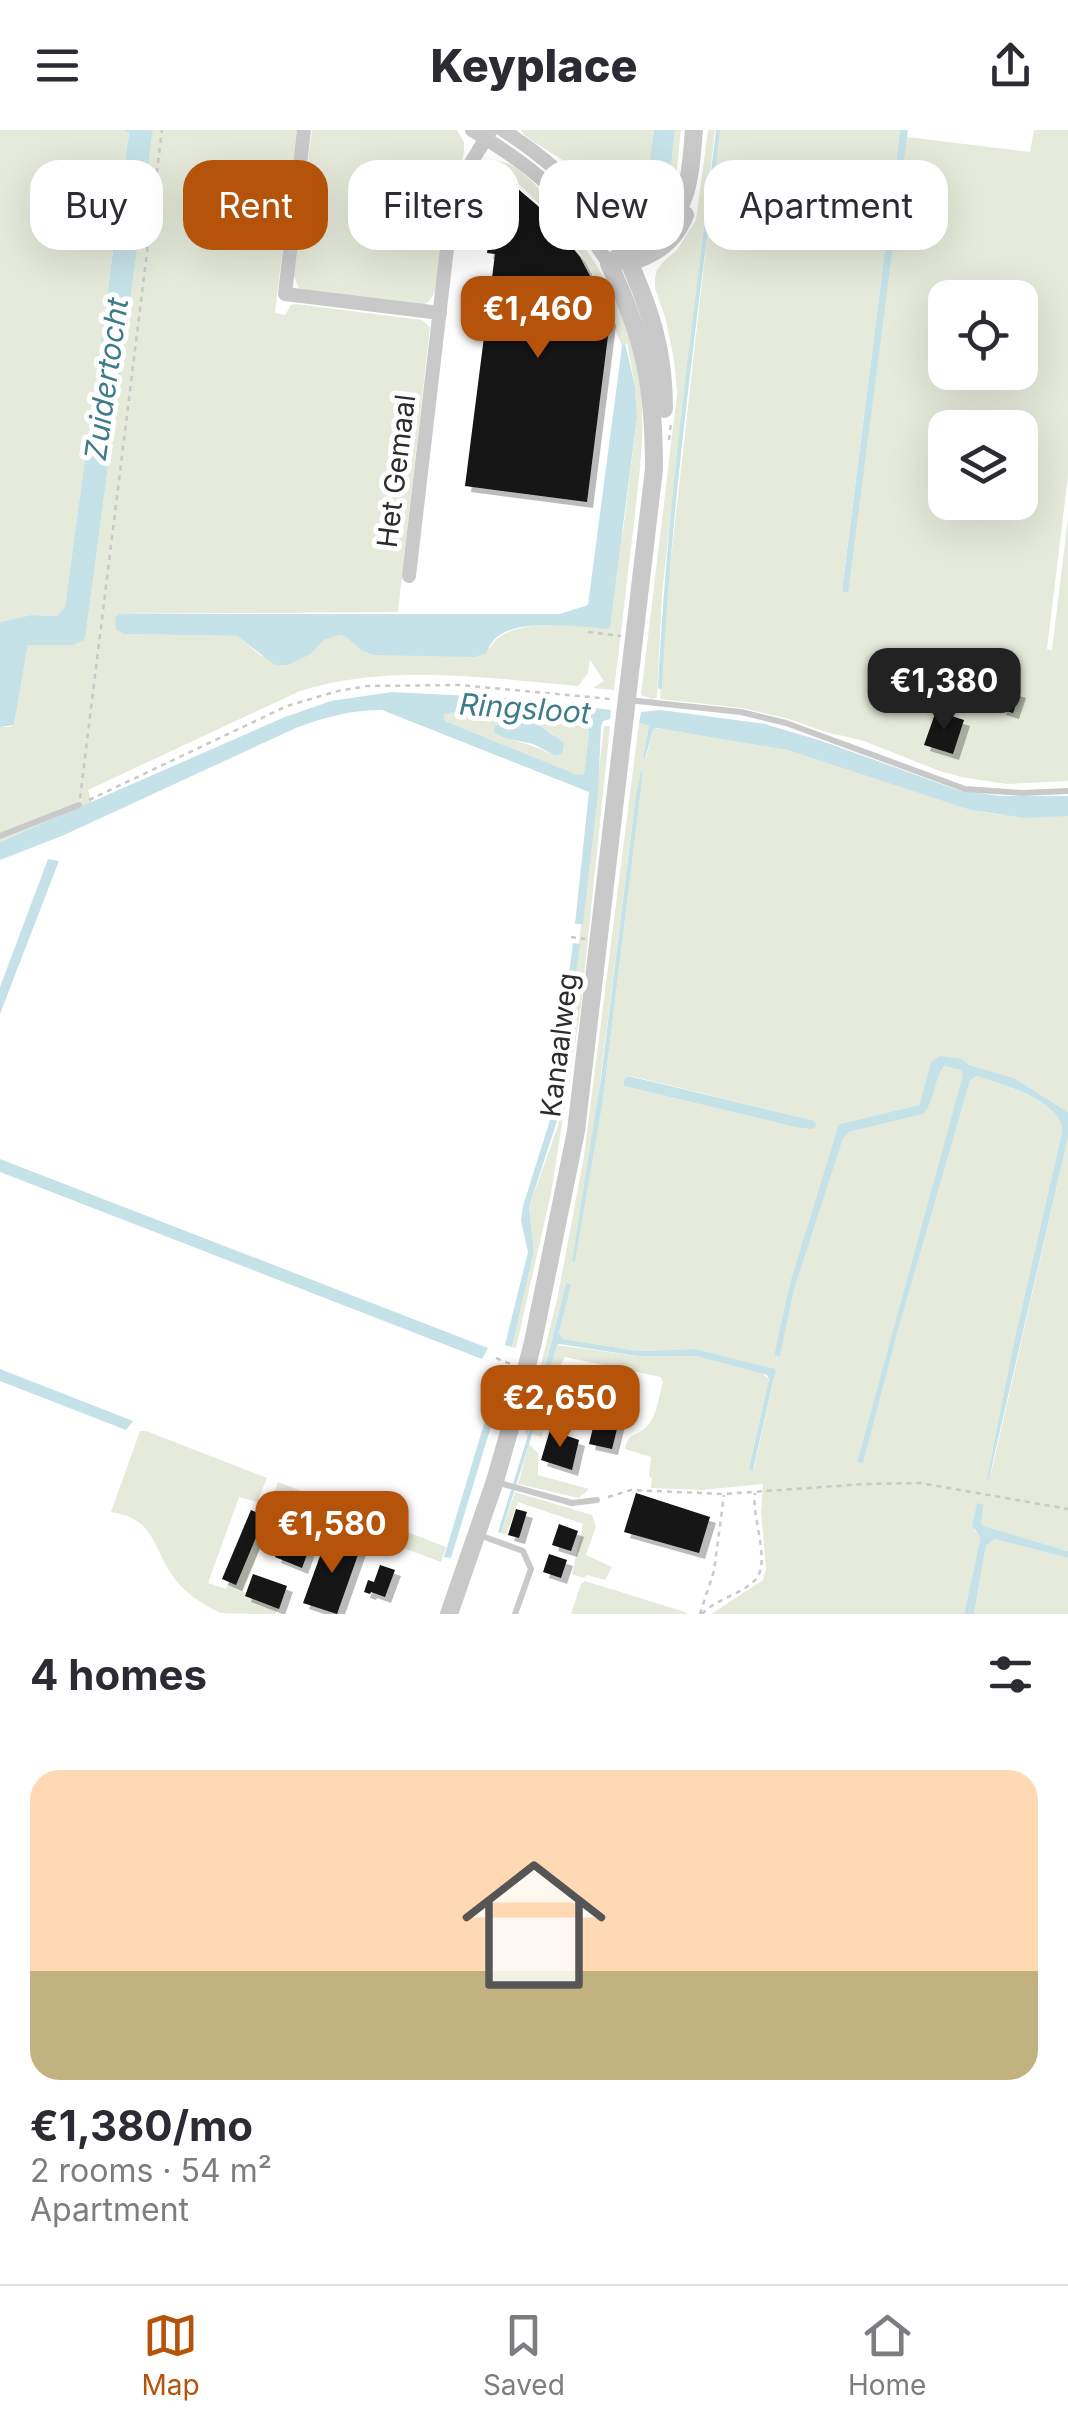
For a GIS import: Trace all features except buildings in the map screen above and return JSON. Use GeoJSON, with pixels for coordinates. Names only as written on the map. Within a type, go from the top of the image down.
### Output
{"type":"FeatureCollection","features":[{"type":"Feature","properties":{"kind":"street"},"geometry":{"type":"LineString","coordinates":[[304,130],[285,294],[440,313]]}},
{"type":"Feature","properties":{"kind":"street"},"geometry":{"type":"LineString","coordinates":[[503,130],[573,184],[604,220],[621,259]]}},
{"type":"Feature","properties":{"kind":"street"},"geometry":{"type":"LineString","coordinates":[[621,259],[669,222],[679,208],[689,175],[694,130]]}},
{"type":"Feature","properties":{"kind":"street"},"geometry":{"type":"LineString","coordinates":[[483,133],[544,181],[621,259]]}},
{"type":"Feature","properties":{"kind":"street","name":"Het Gemaal"},"geometry":{"type":"LineString","coordinates":[[409,576],[454,197],[483,133]]}},
{"type":"Feature","properties":{"kind":"street","name":"Kanaalweg"},"geometry":{"type":"LineString","coordinates":[[449,1614],[477,1534],[502,1483],[576,1131],[625,726],[621,702],[635,638],[654,469],[654,416],[648,366],[621,259]]}},
{"type":"Feature","properties":{"kind":"lane"},"geometry":{"type":"LineString","coordinates":[[621,702],[741,712],[786,723],[965,789],[1068,790]]}},
{"type":"Feature","properties":{"kind":"lane"},"geometry":{"type":"LineString","coordinates":[[0,836],[79,804]]}},
{"type":"Feature","properties":{"kind":"lane"},"geometry":{"type":"LineString","coordinates":[[502,1483],[572,1503],[597,1500]]}},
{"type":"Feature","properties":{"kind":"lane"},"geometry":{"type":"LineString","coordinates":[[477,1534],[523,1551],[531,1570],[515,1614]]}},
{"type":"Feature","properties":{"kind":"path"},"geometry":{"type":"LineString","coordinates":[[79,804],[162,130]]}},
{"type":"Feature","properties":{"kind":"path"},"geometry":{"type":"LineString","coordinates":[[588,632],[635,638]]}},
{"type":"Feature","properties":{"kind":"path"},"geometry":{"type":"LineString","coordinates":[[79,804],[264,716],[338,691],[380,685],[459,685],[621,702]]}},
{"type":"Feature","properties":{"kind":"path"},"geometry":{"type":"LineString","coordinates":[[597,1500],[630,1490],[724,1494],[920,1483],[1068,1509]]}},
{"type":"Feature","properties":{"kind":"path"},"geometry":{"type":"LineString","coordinates":[[701,1614],[759,1577],[762,1564],[753,1503],[755,1491]]}},
{"type":"Feature","properties":{"kind":"path"},"geometry":{"type":"LineString","coordinates":[[701,1614],[714,1572],[724,1494]]}},
{"type":"Feature","properties":{"kind":"green space"},"geometry":{"type":"Polygon","coordinates":[[[0,130],[123,130],[129,132],[125,160],[30,160],[30,250],[113,250],[65,608],[57,616],[31,615],[0,622],[0,130]]]}},
{"type":"Feature","properties":{"kind":"green space"},"geometry":{"type":"Polygon","coordinates":[[[153,130],[297,130],[293,160],[183,160],[183,250],[283,250],[275,313],[285,315],[296,304],[422,320],[430,327],[398,612],[120,614],[116,630],[124,634],[237,636],[261,656],[299,659],[311,654],[324,640],[339,635],[362,651],[490,648],[497,639],[519,629],[585,626],[623,532],[637,417],[627,343],[622,346],[600,286],[577,250],[586,250],[616,301],[637,368],[641,397],[641,451],[614,690],[593,688],[604,681],[590,660],[588,673],[578,686],[438,675],[334,682],[300,691],[88,790],[92,803],[0,842],[0,727],[14,725],[28,645],[73,645],[86,632],[137,250],[163,250],[163,160],[149,160],[153,130]]]}},
{"type":"Feature","properties":{"kind":"green space"},"geometry":{"type":"Polygon","coordinates":[[[312,130],[457,130],[464,142],[462,160],[348,160],[348,250],[440,250],[436,287],[426,303],[420,306],[304,291],[298,287],[293,273],[296,250],[328,250],[328,160],[308,160],[312,130]]]}},
{"type":"Feature","properties":{"kind":"green space"},"geometry":{"type":"Polygon","coordinates":[[[521,130],[654,130],[650,160],[562,160],[521,130]]]}},
{"type":"Feature","properties":{"kind":"green space"},"geometry":{"type":"Polygon","coordinates":[[[675,130],[681,130],[678,160],[672,160],[675,130]]]}},
{"type":"Feature","properties":{"kind":"green space"},"geometry":{"type":"Polygon","coordinates":[[[708,130],[715,130],[712,160],[704,160],[708,130]]]}},
{"type":"Feature","properties":{"kind":"green space"},"geometry":{"type":"Polygon","coordinates":[[[719,130],[900,130],[896,160],[716,160],[719,130]]]}},
{"type":"Feature","properties":{"kind":"green space"},"geometry":{"type":"Polygon","coordinates":[[[1034,130],[1068,130],[1068,476],[1047,649],[1052,650],[1068,518],[1068,781],[1007,784],[961,777],[864,741],[789,719],[742,708],[660,699],[663,629],[706,250],[885,250],[842,590],[847,593],[892,250],[948,250],[948,160],[904,160],[907,137],[1030,152],[1034,130]]]}},
{"type":"Feature","properties":{"kind":"green space"},"geometry":{"type":"Polygon","coordinates":[[[704,160],[704,226],[662,593],[657,697],[653,699],[641,695],[677,394],[674,359],[655,279],[664,261],[677,250],[684,250],[684,239],[696,220],[704,160]]]}},
{"type":"Feature","properties":{"kind":"green space"},"geometry":{"type":"Polygon","coordinates":[[[519,170],[539,189],[539,204],[519,186],[519,170]]]}},
{"type":"Feature","properties":{"kind":"green space"},"geometry":{"type":"Polygon","coordinates":[[[444,713],[516,720],[495,725],[493,732],[554,755],[553,734],[538,724],[539,718],[584,723],[589,732],[584,774],[578,775],[445,721],[444,713]]]}},
{"type":"Feature","properties":{"kind":"green space"},"geometry":{"type":"Polygon","coordinates":[[[639,723],[649,726],[643,757],[646,758],[655,728],[787,750],[970,810],[1000,815],[1068,816],[1068,1112],[1014,1078],[969,1065],[931,1062],[919,1105],[840,1124],[774,1354],[780,1355],[794,1290],[843,1139],[849,1132],[924,1114],[944,1066],[961,1070],[964,1075],[857,1462],[863,1464],[970,1081],[976,1076],[1042,1103],[1060,1121],[1062,1132],[1014,1342],[990,1478],[1068,1138],[1068,1551],[982,1526],[984,1506],[974,1530],[980,1539],[964,1614],[711,1614],[763,1580],[763,1484],[701,1490],[651,1488],[651,1457],[625,1449],[628,1439],[644,1429],[654,1416],[661,1377],[565,1357],[542,1437],[532,1432],[557,1345],[637,1356],[696,1356],[769,1379],[749,1466],[754,1469],[776,1369],[696,1349],[638,1351],[561,1339],[570,1284],[566,1283],[527,1438],[525,1431],[558,1295],[584,1156],[639,723]],[[641,771],[636,794],[592,1146],[603,1099],[641,771]],[[628,1076],[624,1086],[799,1128],[808,1129],[812,1120],[635,1077],[628,1076]]]}},
{"type":"Feature","properties":{"kind":"green space"},"geometry":{"type":"Polygon","coordinates":[[[604,726],[610,726],[581,1006],[551,1193],[516,1348],[512,1347],[534,1251],[529,1207],[558,1126],[604,726]]]}},
{"type":"Feature","properties":{"kind":"green space"},"geometry":{"type":"Polygon","coordinates":[[[140,1431],[267,1478],[257,1502],[239,1497],[208,1583],[226,1589],[257,1507],[274,1513],[243,1592],[278,1607],[276,1614],[221,1613],[201,1602],[176,1581],[144,1527],[125,1515],[111,1512],[140,1431]]]}},
{"type":"Feature","properties":{"kind":"green space"},"geometry":{"type":"Polygon","coordinates":[[[529,1444],[538,1453],[538,1475],[589,1489],[579,1498],[518,1484],[529,1444]]]}},
{"type":"Feature","properties":{"kind":"green space"},"geometry":{"type":"Polygon","coordinates":[[[278,1482],[446,1547],[441,1562],[272,1499],[278,1482]]]}},
{"type":"Feature","properties":{"kind":"green space"},"geometry":{"type":"Polygon","coordinates":[[[515,1492],[592,1515],[596,1526],[586,1555],[612,1567],[605,1580],[572,1574],[583,1524],[518,1502],[506,1535],[501,1533],[515,1492]]]}},
{"type":"Feature","properties":{"kind":"green space"},"geometry":{"type":"Polygon","coordinates":[[[995,1539],[1068,1558],[1068,1614],[974,1614],[986,1546],[995,1539]]]}},
{"type":"Feature","properties":{"kind":"green space"},"geometry":{"type":"Polygon","coordinates":[[[585,1581],[685,1612],[688,1614],[571,1614],[585,1581]]]}},
{"type":"Feature","properties":{"kind":"water"},"geometry":{"type":"Polygon","coordinates":[[[123,130],[153,130],[149,160],[125,160],[129,133],[123,130]]]}},
{"type":"Feature","properties":{"kind":"water"},"geometry":{"type":"Polygon","coordinates":[[[654,130],[675,130],[672,160],[650,160],[654,130]]]}},
{"type":"Feature","properties":{"kind":"water"},"geometry":{"type":"Polygon","coordinates":[[[900,130],[908,130],[904,160],[896,160],[900,130]]]}},
{"type":"Feature","properties":{"kind":"water","name":"Zuidertocht"},"geometry":{"type":"Polygon","coordinates":[[[113,250],[137,250],[84,640],[73,645],[28,645],[14,725],[0,727],[0,622],[31,615],[57,616],[65,607],[113,250]]]}},
{"type":"Feature","properties":{"kind":"water"},"geometry":{"type":"Polygon","coordinates":[[[885,250],[892,250],[848,593],[842,591],[885,250]]]}},
{"type":"Feature","properties":{"kind":"water"},"geometry":{"type":"Polygon","coordinates":[[[625,343],[637,417],[607,629],[548,625],[516,628],[494,640],[485,654],[474,657],[374,655],[339,635],[324,640],[311,654],[288,665],[275,665],[237,636],[124,634],[116,630],[115,618],[119,614],[560,614],[588,605],[625,343]]]}},
{"type":"Feature","properties":{"kind":"water","name":"Ringsloot"},"geometry":{"type":"Polygon","coordinates":[[[392,692],[528,699],[611,710],[610,719],[603,721],[601,727],[583,924],[575,924],[589,792],[382,710],[338,715],[296,728],[64,835],[0,860],[0,842],[285,717],[331,701],[392,692]],[[457,712],[444,714],[445,721],[578,775],[584,774],[589,732],[584,723],[539,718],[538,724],[564,743],[562,754],[554,755],[493,732],[495,725],[516,720],[457,712]]]}},
{"type":"Feature","properties":{"kind":"water"},"geometry":{"type":"Polygon","coordinates":[[[661,710],[765,724],[958,790],[1000,796],[1068,796],[1068,816],[1025,818],[970,810],[787,750],[656,728],[645,759],[649,726],[639,723],[641,712],[661,710]]]}},
{"type":"Feature","properties":{"kind":"water"},"geometry":{"type":"Polygon","coordinates":[[[641,771],[603,1099],[572,1262],[601,1078],[641,771]]]}},
{"type":"Feature","properties":{"kind":"water"},"geometry":{"type":"Polygon","coordinates":[[[48,859],[59,861],[0,1014],[0,987],[48,859]]]}},
{"type":"Feature","properties":{"kind":"water"},"geometry":{"type":"Polygon","coordinates":[[[573,943],[580,944],[557,1121],[529,1207],[534,1251],[512,1347],[505,1345],[528,1252],[521,1221],[523,1206],[550,1120],[573,943]]]}},
{"type":"Feature","properties":{"kind":"water"},"geometry":{"type":"Polygon","coordinates":[[[940,1056],[962,1059],[969,1065],[1014,1078],[1068,1112],[1068,1138],[987,1480],[1062,1132],[1053,1112],[1029,1095],[976,1076],[970,1081],[863,1464],[857,1462],[963,1075],[961,1070],[944,1066],[924,1114],[849,1132],[843,1139],[794,1290],[780,1356],[774,1355],[791,1280],[838,1127],[919,1105],[931,1062],[940,1056]]]}},
{"type":"Feature","properties":{"kind":"water"},"geometry":{"type":"Polygon","coordinates":[[[628,1076],[812,1120],[817,1125],[812,1129],[799,1128],[624,1086],[628,1076]]]}},
{"type":"Feature","properties":{"kind":"water"},"geometry":{"type":"Polygon","coordinates":[[[0,1159],[488,1348],[482,1359],[0,1172],[0,1159]]]}},
{"type":"Feature","properties":{"kind":"water"},"geometry":{"type":"Polygon","coordinates":[[[566,1283],[571,1284],[559,1333],[562,1339],[638,1351],[696,1349],[776,1369],[753,1470],[749,1467],[767,1375],[696,1356],[637,1356],[559,1344],[501,1533],[498,1532],[529,1432],[566,1283]]]}},
{"type":"Feature","properties":{"kind":"water"},"geometry":{"type":"Polygon","coordinates":[[[0,1369],[133,1421],[126,1430],[0,1381],[0,1369]]]}},
{"type":"Feature","properties":{"kind":"water"},"geometry":{"type":"Polygon","coordinates":[[[499,1374],[506,1377],[451,1558],[444,1557],[499,1374]]]}},
{"type":"Feature","properties":{"kind":"water"},"geometry":{"type":"Polygon","coordinates":[[[977,1503],[984,1505],[983,1526],[1068,1551],[1068,1558],[995,1539],[986,1546],[974,1614],[964,1614],[980,1539],[972,1526],[977,1503]]]}},
{"type":"Feature","properties":{"kind":"waterway"},"geometry":{"type":"LineString","coordinates":[[660,687],[677,478],[718,130]]}}]}
